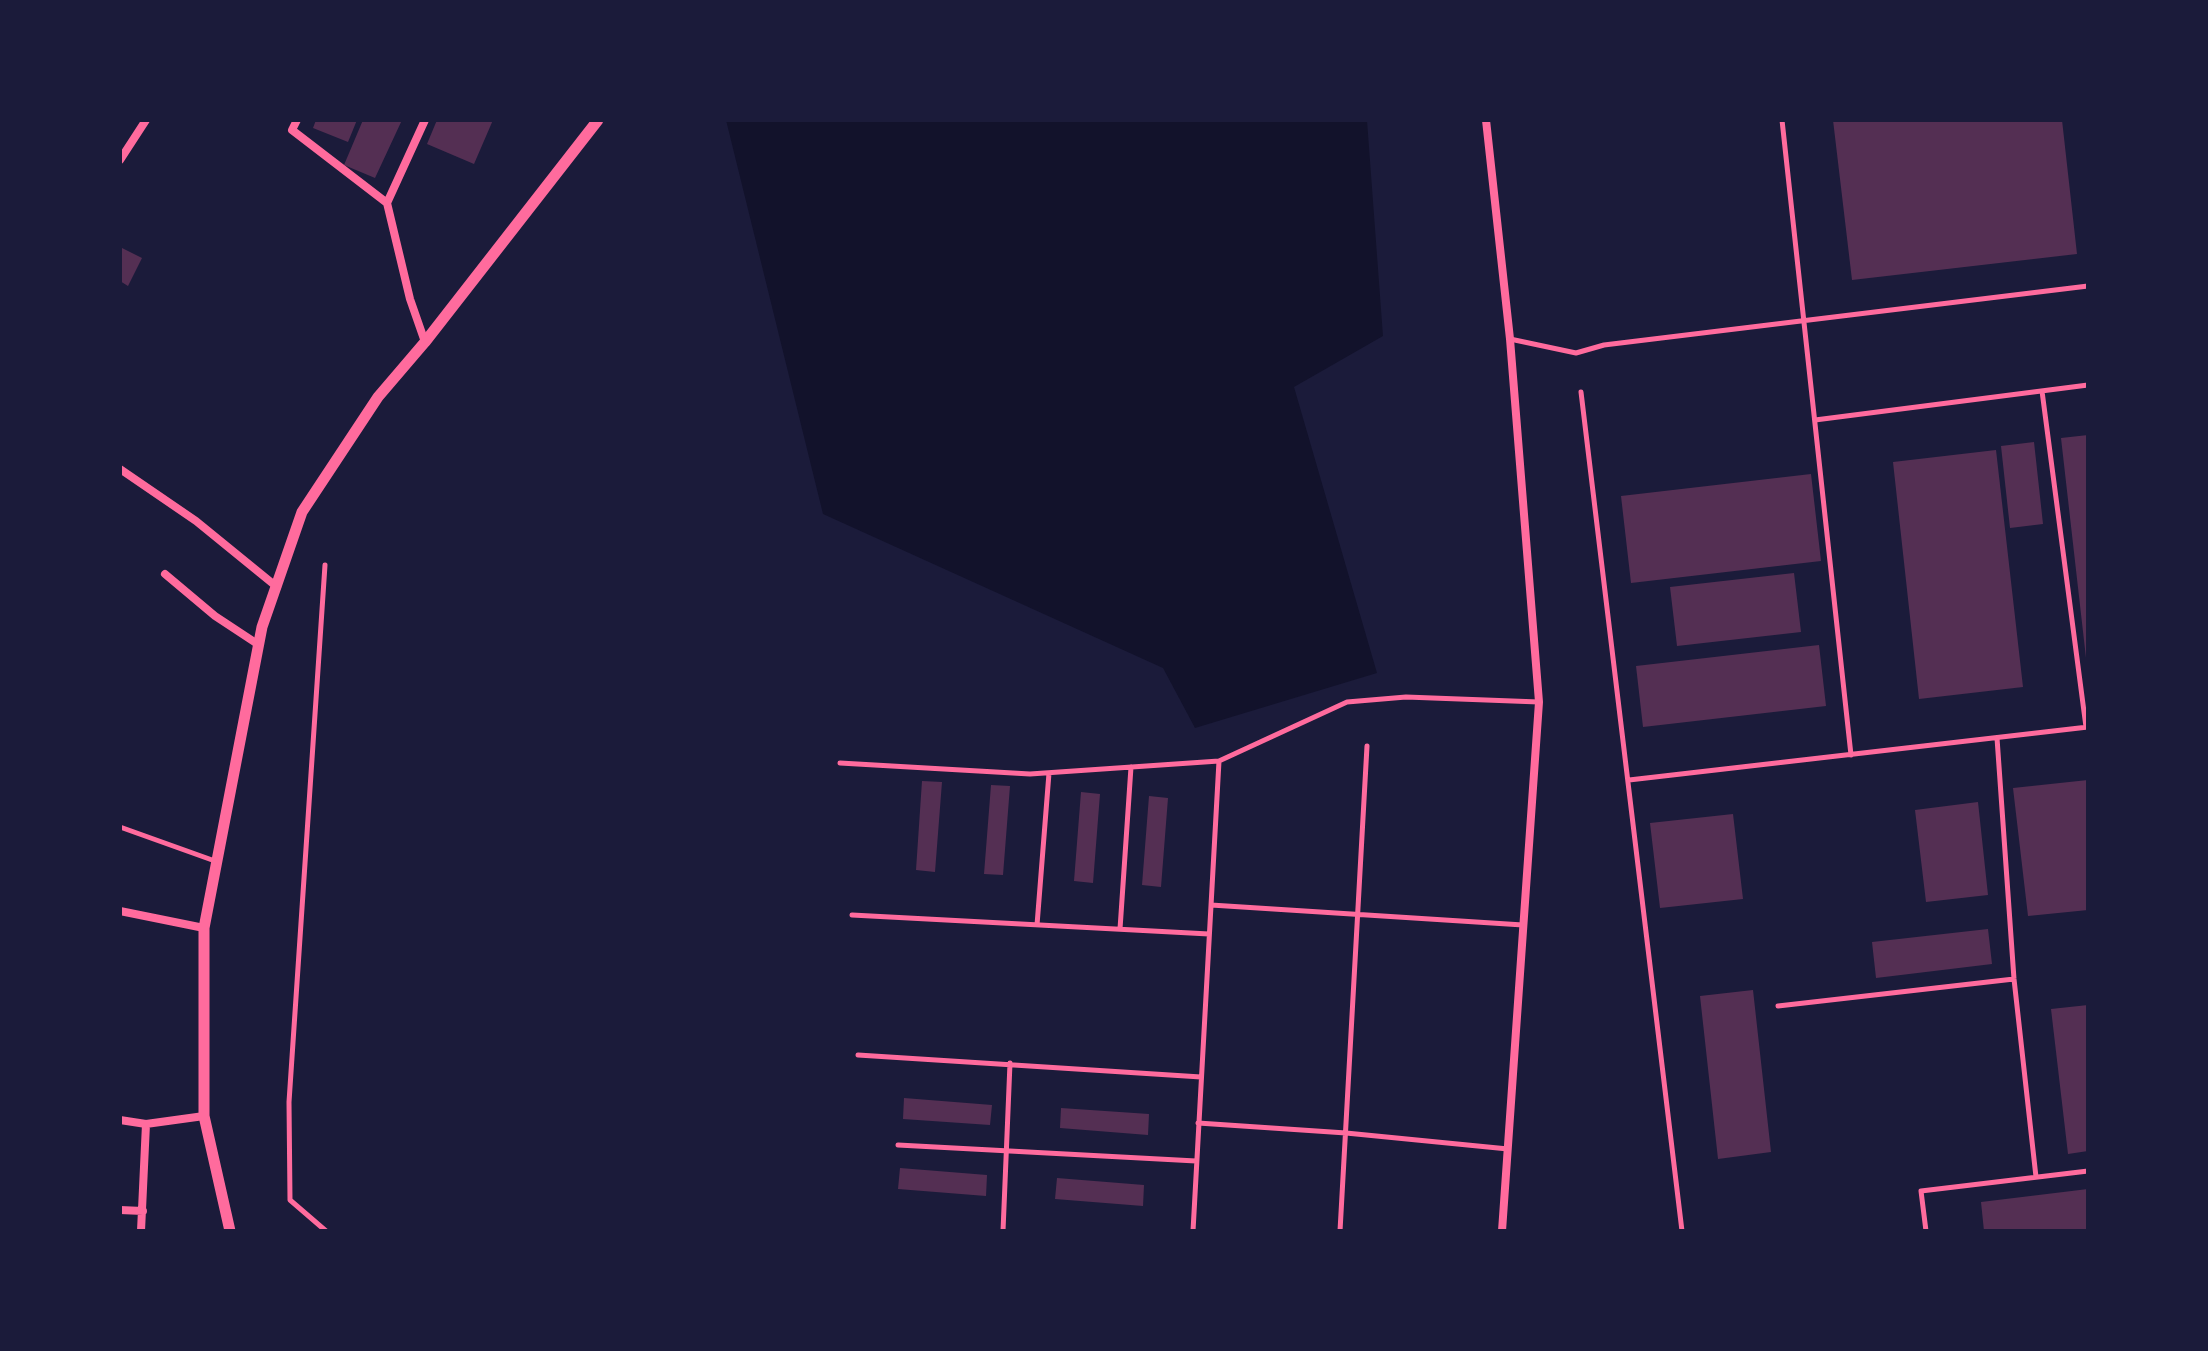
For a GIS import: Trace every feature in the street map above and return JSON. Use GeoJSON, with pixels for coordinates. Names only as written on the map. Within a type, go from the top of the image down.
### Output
{"type":"FeatureCollection","features":[{"type":"Feature","properties":{"kind":"street"},"geometry":{"type":"LineString","coordinates":[[120,160],[146,120]]}},
{"type":"Feature","properties":{"kind":"street"},"geometry":{"type":"LineString","coordinates":[[297,120],[292,130],[387,203]]}},
{"type":"Feature","properties":{"kind":"street"},"geometry":{"type":"LineString","coordinates":[[425,120],[387,203],[410,299],[425,342]]}},
{"type":"Feature","properties":{"kind":"street"},"geometry":{"type":"LineString","coordinates":[[230,1231],[204,1116],[204,928],[259,645],[277,587],[302,512],[378,397],[425,342],[597,120]]}},
{"type":"Feature","properties":{"kind":"street"},"geometry":{"type":"LineString","coordinates":[[1486,120],[1510,339],[1539,702],[1502,1231]]}},
{"type":"Feature","properties":{"kind":"street"},"geometry":{"type":"LineString","coordinates":[[120,469],[196,521],[277,587]]}},
{"type":"Feature","properties":{"kind":"street"},"geometry":{"type":"LineString","coordinates":[[165,574],[215,616],[259,645]]}},
{"type":"Feature","properties":{"kind":"street"},"geometry":{"type":"LineString","coordinates":[[120,911],[204,928]]}},
{"type":"Feature","properties":{"kind":"street"},"geometry":{"type":"LineString","coordinates":[[120,1120],[146,1124],[204,1116]]}},
{"type":"Feature","properties":{"kind":"street"},"geometry":{"type":"LineString","coordinates":[[141,1231],[146,1124]]}},
{"type":"Feature","properties":{"kind":"street"},"geometry":{"type":"LineString","coordinates":[[120,1210],[143,1211]]}},
{"type":"Feature","properties":{"kind":"lane"},"geometry":{"type":"LineString","coordinates":[[1782,120],[1851,755]]}},
{"type":"Feature","properties":{"kind":"lane"},"geometry":{"type":"LineString","coordinates":[[1510,339],[1576,353],[1604,345],[2088,286]]}},
{"type":"Feature","properties":{"kind":"lane"},"geometry":{"type":"LineString","coordinates":[[1815,420],[2088,385]]}},
{"type":"Feature","properties":{"kind":"lane"},"geometry":{"type":"LineString","coordinates":[[1629,780],[2087,728],[2042,391]]}},
{"type":"Feature","properties":{"kind":"lane"},"geometry":{"type":"LineString","coordinates":[[1581,392],[1682,1231]]}},
{"type":"Feature","properties":{"kind":"lane"},"geometry":{"type":"LineString","coordinates":[[325,565],[289,1102],[290,1200],[326,1231]]}},
{"type":"Feature","properties":{"kind":"lane"},"geometry":{"type":"LineString","coordinates":[[840,763],[1030,774],[1219,761],[1347,702],[1406,697],[1539,702]]}},
{"type":"Feature","properties":{"kind":"lane"},"geometry":{"type":"LineString","coordinates":[[1997,738],[2014,979],[2036,1177]]}},
{"type":"Feature","properties":{"kind":"lane"},"geometry":{"type":"LineString","coordinates":[[1340,1231],[1367,746]]}},
{"type":"Feature","properties":{"kind":"lane"},"geometry":{"type":"LineString","coordinates":[[1193,1231],[1219,761]]}},
{"type":"Feature","properties":{"kind":"lane"},"geometry":{"type":"LineString","coordinates":[[1120,929],[1131,767]]}},
{"type":"Feature","properties":{"kind":"lane"},"geometry":{"type":"LineString","coordinates":[[1037,925],[1049,773]]}},
{"type":"Feature","properties":{"kind":"lane"},"geometry":{"type":"LineString","coordinates":[[120,827],[216,861]]}},
{"type":"Feature","properties":{"kind":"lane"},"geometry":{"type":"LineString","coordinates":[[1211,905],[1523,925]]}},
{"type":"Feature","properties":{"kind":"lane"},"geometry":{"type":"LineString","coordinates":[[852,915],[1209,934]]}},
{"type":"Feature","properties":{"kind":"lane"},"geometry":{"type":"LineString","coordinates":[[1778,1006],[2014,979]]}},
{"type":"Feature","properties":{"kind":"lane"},"geometry":{"type":"LineString","coordinates":[[858,1055],[1201,1077]]}},
{"type":"Feature","properties":{"kind":"lane"},"geometry":{"type":"LineString","coordinates":[[1003,1231],[1010,1063]]}},
{"type":"Feature","properties":{"kind":"lane"},"geometry":{"type":"LineString","coordinates":[[1198,1123],[1346,1133],[1508,1149]]}},
{"type":"Feature","properties":{"kind":"lane"},"geometry":{"type":"LineString","coordinates":[[898,1145],[1196,1161]]}},
{"type":"Feature","properties":{"kind":"lane"},"geometry":{"type":"LineString","coordinates":[[1926,1231],[1921,1191],[2088,1171]]}},
{"type":"Feature","properties":{"kind":"shaded area"},"geometry":{"type":"Polygon","coordinates":[[[726,120],[1367,120],[1383,336],[1294,387],[1377,673],[1195,728],[1163,668],[823,514],[726,120]]]}},
{"type":"Feature","properties":{"kind":"building"},"geometry":{"type":"Polygon","coordinates":[[[316,120],[357,120],[348,142],[313,128],[316,120]]]}},
{"type":"Feature","properties":{"kind":"building"},"geometry":{"type":"Polygon","coordinates":[[[363,120],[402,120],[375,178],[344,165],[363,120]]]}},
{"type":"Feature","properties":{"kind":"building"},"geometry":{"type":"Polygon","coordinates":[[[437,120],[493,120],[474,164],[427,144],[437,120]]]}},
{"type":"Feature","properties":{"kind":"building"},"geometry":{"type":"Polygon","coordinates":[[[1833,120],[2062,120],[2077,254],[1852,280],[1833,120]]]}},
{"type":"Feature","properties":{"kind":"building"},"geometry":{"type":"Polygon","coordinates":[[[120,247],[142,258],[128,286],[120,281],[120,247]]]}},
{"type":"Feature","properties":{"kind":"building"},"geometry":{"type":"Polygon","coordinates":[[[2088,435],[2088,658],[2086,658],[2061,438],[2088,435]]]}},
{"type":"Feature","properties":{"kind":"building"},"geometry":{"type":"Polygon","coordinates":[[[2034,442],[2043,524],[2010,528],[2001,446],[2034,442]]]}},
{"type":"Feature","properties":{"kind":"building"},"geometry":{"type":"Polygon","coordinates":[[[1996,450],[2023,687],[1919,699],[1893,462],[1996,450]]]}},
{"type":"Feature","properties":{"kind":"building"},"geometry":{"type":"Polygon","coordinates":[[[1811,474],[1821,561],[1631,583],[1621,496],[1811,474]]]}},
{"type":"Feature","properties":{"kind":"building"},"geometry":{"type":"Polygon","coordinates":[[[1794,573],[1801,632],[1677,646],[1670,587],[1794,573]]]}},
{"type":"Feature","properties":{"kind":"building"},"geometry":{"type":"Polygon","coordinates":[[[1819,645],[1826,706],[1643,727],[1636,666],[1819,645]]]}},
{"type":"Feature","properties":{"kind":"building"},"geometry":{"type":"Polygon","coordinates":[[[2088,780],[2088,910],[2028,916],[2013,788],[2088,780]]]}},
{"type":"Feature","properties":{"kind":"building"},"geometry":{"type":"Polygon","coordinates":[[[922,781],[942,782],[935,872],[916,870],[922,781]]]}},
{"type":"Feature","properties":{"kind":"building"},"geometry":{"type":"Polygon","coordinates":[[[991,785],[1010,786],[1003,875],[984,874],[991,785]]]}},
{"type":"Feature","properties":{"kind":"building"},"geometry":{"type":"Polygon","coordinates":[[[1081,792],[1100,794],[1093,883],[1074,881],[1081,792]]]}},
{"type":"Feature","properties":{"kind":"building"},"geometry":{"type":"Polygon","coordinates":[[[1149,796],[1168,798],[1161,887],[1142,885],[1149,796]]]}},
{"type":"Feature","properties":{"kind":"building"},"geometry":{"type":"Polygon","coordinates":[[[1978,802],[1988,895],[1926,902],[1915,810],[1978,802]]]}},
{"type":"Feature","properties":{"kind":"building"},"geometry":{"type":"Polygon","coordinates":[[[1733,814],[1743,899],[1660,908],[1650,823],[1733,814]]]}},
{"type":"Feature","properties":{"kind":"building"},"geometry":{"type":"Polygon","coordinates":[[[1988,929],[1992,964],[1876,978],[1872,942],[1988,929]]]}},
{"type":"Feature","properties":{"kind":"building"},"geometry":{"type":"Polygon","coordinates":[[[1753,990],[1771,1152],[1718,1159],[1700,996],[1753,990]]]}},
{"type":"Feature","properties":{"kind":"building"},"geometry":{"type":"Polygon","coordinates":[[[2088,1005],[2088,1151],[2068,1154],[2051,1009],[2088,1005]]]}},
{"type":"Feature","properties":{"kind":"building"},"geometry":{"type":"Polygon","coordinates":[[[904,1098],[992,1105],[990,1125],[903,1119],[904,1098]]]}},
{"type":"Feature","properties":{"kind":"building"},"geometry":{"type":"Polygon","coordinates":[[[1061,1108],[1149,1114],[1148,1135],[1060,1128],[1061,1108]]]}},
{"type":"Feature","properties":{"kind":"building"},"geometry":{"type":"Polygon","coordinates":[[[900,1168],[987,1175],[986,1196],[898,1189],[900,1168]]]}},
{"type":"Feature","properties":{"kind":"building"},"geometry":{"type":"Polygon","coordinates":[[[1057,1178],[1144,1185],[1143,1206],[1055,1199],[1057,1178]]]}},
{"type":"Feature","properties":{"kind":"building"},"geometry":{"type":"Polygon","coordinates":[[[2088,1189],[2088,1231],[1984,1231],[1981,1202],[2088,1189]]]}}]}
